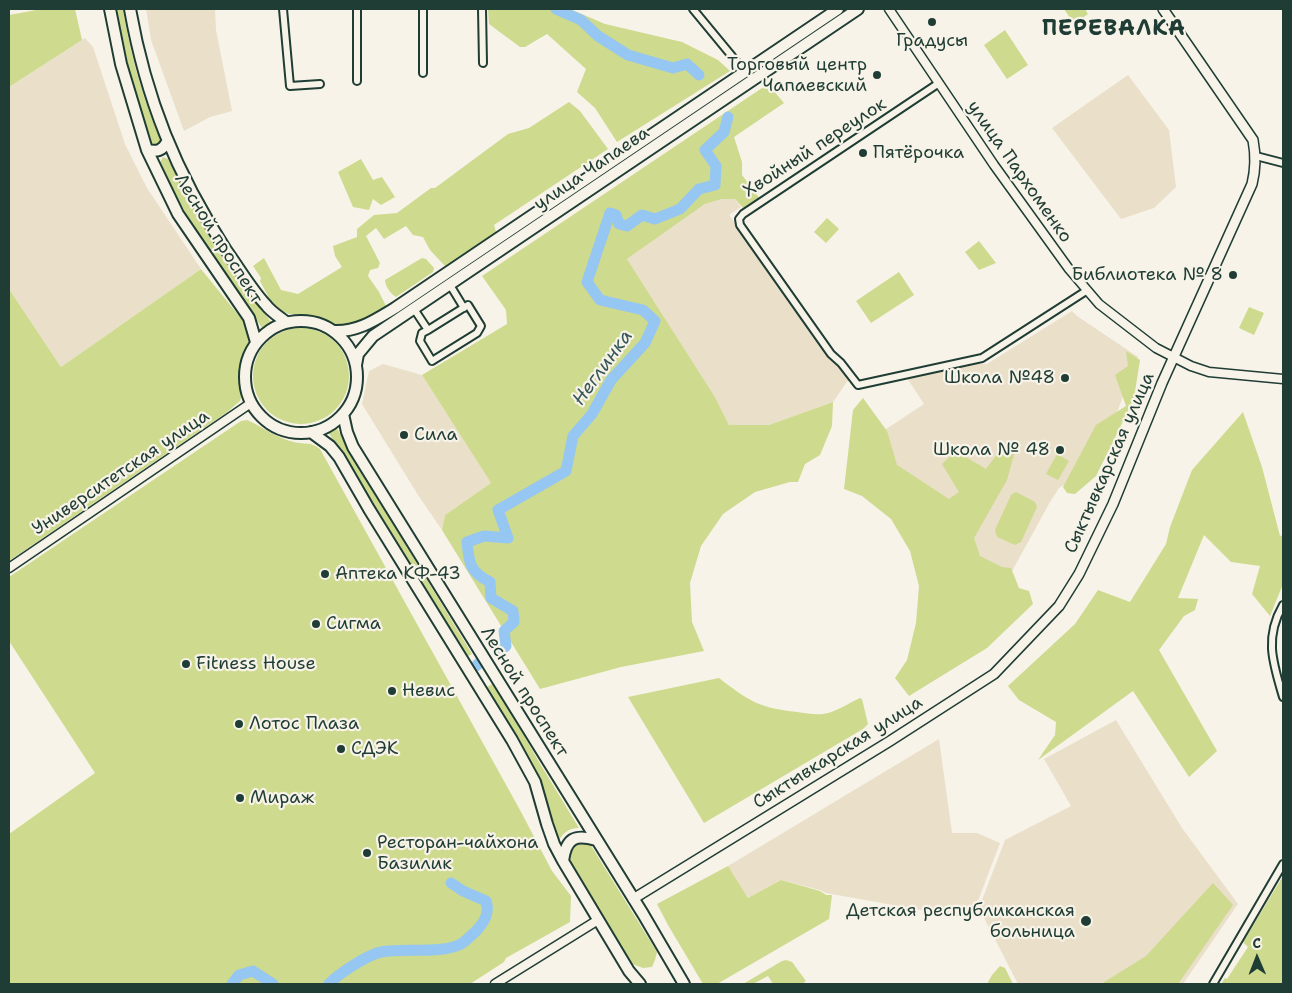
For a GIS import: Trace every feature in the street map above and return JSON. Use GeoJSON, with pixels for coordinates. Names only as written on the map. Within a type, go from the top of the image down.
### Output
{"type":"FeatureCollection","features":[{"type":"Feature","properties":{"kind":"main road","name":"Лесной проспект"},"geometry":{"type":"LineString","coordinates":[[110,9],[121,64],[147,150],[178,214],[249,318],[256,342]]}},
{"type":"Feature","properties":{"kind":"main road","name":"Лесной проспект"},"geometry":{"type":"LineString","coordinates":[[130,9],[134,36],[150,96],[173,155],[208,222],[231,257],[266,306],[286,322]]}},
{"type":"Feature","properties":{"kind":"main road","name":"улица Чапаева"},"geometry":{"type":"LineString","coordinates":[[334,331],[352,330],[362,327],[395,308],[838,9]]}},
{"type":"Feature","properties":{"kind":"main road","name":"улица Чапаева"},"geometry":{"type":"LineString","coordinates":[[356,364],[358,354],[373,336],[858,9]]}},
{"type":"Feature","properties":{"kind":"main road"},"geometry":{"type":"LineString","coordinates":[[1163,9],[1245,126],[1252,140],[1256,156]]}},
{"type":"Feature","properties":{"kind":"main road"},"geometry":{"type":"LineString","coordinates":[[147,150],[159,151],[164,148],[167,142]]}},
{"type":"Feature","properties":{"kind":"main road"},"geometry":{"type":"LineString","coordinates":[[154,165],[160,155],[173,155]]}},
{"type":"Feature","properties":{"kind":"main road","name":"Сыктывкарская улица"},"geometry":{"type":"LineString","coordinates":[[633,899],[890,741],[994,674],[1059,606],[1079,574],[1113,504],[1174,357],[1252,184],[1256,156]]}},
{"type":"Feature","properties":{"kind":"main road"},"geometry":{"type":"LineString","coordinates":[[303,320],[320,323],[334,331],[352,352],[356,364],[356,389],[352,401],[343,414],[324,428],[310,432],[283,430],[270,424],[251,403],[246,388],[245,372],[247,361],[256,342],[270,330],[286,322],[303,320]]}},
{"type":"Feature","properties":{"kind":"main road","name":"Лесной проспект"},"geometry":{"type":"LineString","coordinates":[[343,414],[353,447],[684,984]]}},
{"type":"Feature","properties":{"kind":"main road","name":"Лесной проспект"},"geometry":{"type":"LineString","coordinates":[[310,432],[330,446],[339,457],[479,687],[535,782],[554,844],[563,861],[629,971],[640,984]]}},
{"type":"Feature","properties":{"kind":"main road"},"geometry":{"type":"LineString","coordinates":[[563,861],[565,849],[572,840],[582,837],[596,840]]}},
{"type":"Feature","properties":{"kind":"street"},"geometry":{"type":"LineString","coordinates":[[283,9],[290,86],[320,84]]}},
{"type":"Feature","properties":{"kind":"street"},"geometry":{"type":"LineString","coordinates":[[357,9],[357,81]]}},
{"type":"Feature","properties":{"kind":"street"},"geometry":{"type":"LineString","coordinates":[[423,9],[424,73]]}},
{"type":"Feature","properties":{"kind":"street"},"geometry":{"type":"LineString","coordinates":[[482,9],[483,63]]}},
{"type":"Feature","properties":{"kind":"street"},"geometry":{"type":"LineString","coordinates":[[693,9],[745,72]]}},
{"type":"Feature","properties":{"kind":"street","name":"улица Пархоменко"},"geometry":{"type":"LineString","coordinates":[[889,9],[994,164],[1086,291],[1122,323],[1156,348],[1174,357],[1209,372],[1283,379]]}},
{"type":"Feature","properties":{"kind":"street","name":"Хвойный переулок"},"geometry":{"type":"LineString","coordinates":[[939,84],[742,214],[739,219],[740,225],[757,250],[831,354],[841,363],[858,385],[982,358],[1086,291]]}},
{"type":"Feature","properties":{"kind":"street"},"geometry":{"type":"LineString","coordinates":[[1256,156],[1283,163]]}},
{"type":"Feature","properties":{"kind":"street"},"geometry":{"type":"LineString","coordinates":[[450,285],[464,308]]}},
{"type":"Feature","properties":{"kind":"street"},"geometry":{"type":"LineString","coordinates":[[468,305],[481,326],[477,333],[432,361],[420,341],[422,333],[428,330],[468,305]]}},
{"type":"Feature","properties":{"kind":"street"},"geometry":{"type":"LineString","coordinates":[[414,309],[428,330]]}},
{"type":"Feature","properties":{"kind":"street","name":"Университетская улица"},"geometry":{"type":"LineString","coordinates":[[9,568],[251,403]]}},
{"type":"Feature","properties":{"kind":"street"},"geometry":{"type":"LineString","coordinates":[[1283,605],[1272,632],[1271,645],[1283,697]]}},
{"type":"Feature","properties":{"kind":"street"},"geometry":{"type":"LineString","coordinates":[[1213,984],[1283,864]]}},
{"type":"Feature","properties":{"kind":"street"},"geometry":{"type":"LineString","coordinates":[[495,984],[598,920]]}},
{"type":"Feature","properties":{"kind":"shaded area"},"geometry":{"type":"Polygon","coordinates":[[[146,9],[215,9],[216,30],[232,111],[210,117],[184,131],[151,40],[146,9]]]}},
{"type":"Feature","properties":{"kind":"shaded area"},"geometry":{"type":"Polygon","coordinates":[[[85,38],[93,47],[125,144],[147,188],[201,269],[61,367],[9,289],[9,87],[85,38]]]}},
{"type":"Feature","properties":{"kind":"shaded area"},"geometry":{"type":"Polygon","coordinates":[[[1128,75],[1169,130],[1176,187],[1154,208],[1121,219],[1052,128],[1128,75]]]}},
{"type":"Feature","properties":{"kind":"shaded area"},"geometry":{"type":"Polygon","coordinates":[[[722,199],[735,199],[741,207],[729,215],[849,379],[833,402],[769,425],[729,425],[715,397],[627,259],[705,204],[722,199]]]}},
{"type":"Feature","properties":{"kind":"shaded area"},"geometry":{"type":"Polygon","coordinates":[[[1072,311],[1138,357],[1097,465],[1059,488],[1006,582],[971,558],[871,439],[924,404],[907,378],[966,364],[987,364],[1072,311]]]}},
{"type":"Feature","properties":{"kind":"shaded area"},"geometry":{"type":"Polygon","coordinates":[[[383,364],[422,375],[491,483],[445,515],[442,530],[418,495],[362,404],[369,371],[383,364]]]}},
{"type":"Feature","properties":{"kind":"shaded area"},"geometry":{"type":"Polygon","coordinates":[[[1116,720],[1182,828],[1238,904],[1183,984],[1018,984],[979,908],[1005,840],[1071,806],[1044,759],[1116,720]]]}},
{"type":"Feature","properties":{"kind":"shaded area"},"geometry":{"type":"Polygon","coordinates":[[[939,739],[952,833],[977,833],[1000,843],[971,919],[826,893],[781,880],[748,898],[728,866],[939,739]]]}},
{"type":"Feature","properties":{"kind":"green space"},"geometry":{"type":"Polygon","coordinates":[[[42,9],[75,9],[82,40],[9,87],[9,15],[42,9]]]}},
{"type":"Feature","properties":{"kind":"green space"},"geometry":{"type":"Polygon","coordinates":[[[117,9],[123,9],[138,77],[162,143],[159,148],[153,146],[136,95],[123,44],[117,9]]]}},
{"type":"Feature","properties":{"kind":"green space"},"geometry":{"type":"Polygon","coordinates":[[[488,9],[570,9],[605,24],[682,42],[718,60],[730,71],[617,142],[595,108],[577,92],[586,69],[547,34],[525,47],[520,47],[489,24],[488,9]]]}},
{"type":"Feature","properties":{"kind":"green space"},"geometry":{"type":"Polygon","coordinates":[[[1064,9],[1085,9],[1088,14],[1074,24],[1064,9]]]}},
{"type":"Feature","properties":{"kind":"green space"},"geometry":{"type":"Polygon","coordinates":[[[1005,30],[1028,65],[1007,79],[984,45],[1005,30]]]}},
{"type":"Feature","properties":{"kind":"green space"},"geometry":{"type":"Polygon","coordinates":[[[768,84],[784,103],[734,137],[742,162],[742,175],[760,199],[745,210],[735,199],[722,199],[705,204],[627,259],[715,397],[729,425],[769,425],[833,402],[832,426],[820,455],[805,464],[798,482],[790,482],[755,492],[723,514],[701,546],[690,583],[692,622],[704,651],[621,667],[540,689],[442,530],[445,515],[491,483],[422,375],[507,324],[506,310],[482,276],[768,84]]]}},
{"type":"Feature","properties":{"kind":"green space"},"geometry":{"type":"Polygon","coordinates":[[[569,102],[580,111],[608,149],[494,225],[496,232],[445,266],[430,250],[423,237],[413,235],[406,226],[384,239],[376,228],[366,236],[380,263],[378,268],[370,270],[368,276],[386,306],[366,318],[350,324],[344,324],[341,327],[311,315],[289,314],[278,309],[270,300],[260,281],[261,278],[253,266],[264,258],[281,290],[298,294],[342,267],[335,256],[333,246],[357,237],[357,229],[374,215],[397,213],[431,188],[435,188],[508,134],[529,128],[569,102]]]}},
{"type":"Feature","properties":{"kind":"green space"},"geometry":{"type":"Polygon","coordinates":[[[163,157],[168,159],[196,214],[231,268],[271,322],[262,328],[192,224],[160,162],[163,157]]]}},
{"type":"Feature","properties":{"kind":"green space"},"geometry":{"type":"Polygon","coordinates":[[[361,159],[373,180],[382,177],[395,197],[381,205],[373,199],[369,210],[353,207],[338,172],[361,159]]]}},
{"type":"Feature","properties":{"kind":"green space"},"geometry":{"type":"Polygon","coordinates":[[[827,218],[839,229],[826,243],[814,232],[827,218]]]}},
{"type":"Feature","properties":{"kind":"green space"},"geometry":{"type":"Polygon","coordinates":[[[979,241],[996,263],[979,270],[965,252],[979,241]]]}},
{"type":"Feature","properties":{"kind":"green space"},"geometry":{"type":"Polygon","coordinates":[[[422,258],[426,259],[434,268],[433,272],[396,297],[389,290],[385,280],[422,258]]]}},
{"type":"Feature","properties":{"kind":"green space"},"geometry":{"type":"Polygon","coordinates":[[[201,269],[244,322],[249,337],[249,344],[243,358],[240,377],[243,391],[240,401],[226,413],[9,561],[9,289],[61,367],[201,269]]]}},
{"type":"Feature","properties":{"kind":"green space"},"geometry":{"type":"Polygon","coordinates":[[[899,272],[914,295],[871,323],[856,301],[899,272]]]}},
{"type":"Feature","properties":{"kind":"green space"},"geometry":{"type":"Polygon","coordinates":[[[1249,307],[1264,313],[1254,335],[1239,328],[1249,307]]]}},
{"type":"Feature","properties":{"kind":"green space"},"geometry":{"type":"Polygon","coordinates":[[[301,328],[319,332],[335,342],[345,358],[349,376],[345,394],[335,410],[319,420],[301,424],[283,420],[267,410],[257,394],[253,376],[257,358],[267,342],[283,332],[301,328]]]}},
{"type":"Feature","properties":{"kind":"green space"},"geometry":{"type":"Polygon","coordinates":[[[1126,351],[1140,360],[1134,398],[1096,476],[1075,494],[1067,493],[1063,487],[1096,425],[1126,406],[1115,375],[1128,366],[1126,351]]]}},
{"type":"Feature","properties":{"kind":"green space"},"geometry":{"type":"Polygon","coordinates":[[[863,398],[887,431],[897,465],[949,499],[959,492],[942,464],[956,451],[986,469],[1007,441],[1016,447],[1007,480],[974,538],[980,556],[1002,567],[1011,568],[1019,588],[1029,591],[1033,604],[987,648],[909,696],[895,678],[907,660],[916,623],[919,586],[910,551],[891,519],[862,496],[844,489],[853,410],[863,398]]]}},
{"type":"Feature","properties":{"kind":"green space"},"geometry":{"type":"Polygon","coordinates":[[[1243,412],[1262,467],[1280,536],[1283,535],[1283,584],[1270,616],[1252,594],[1260,566],[1231,562],[1204,535],[1178,598],[1198,599],[1195,610],[1184,616],[1159,650],[1217,751],[1189,777],[1133,691],[1038,760],[1055,735],[1056,722],[1019,700],[1008,686],[1075,624],[1098,590],[1130,602],[1166,544],[1170,527],[1192,470],[1243,412]]]}},
{"type":"Feature","properties":{"kind":"green space"},"geometry":{"type":"Polygon","coordinates":[[[247,420],[281,438],[310,444],[320,449],[552,871],[571,896],[570,922],[506,958],[504,962],[470,984],[9,984],[9,834],[95,773],[9,641],[9,577],[241,421],[247,420]]]}},
{"type":"Feature","properties":{"kind":"green space"},"geometry":{"type":"Polygon","coordinates":[[[335,425],[472,654],[464,658],[327,430],[335,425]]]}},
{"type":"Feature","properties":{"kind":"green space"},"geometry":{"type":"Polygon","coordinates":[[[1057,454],[1069,461],[1058,480],[1046,474],[1057,454]]]}},
{"type":"Feature","properties":{"kind":"green space"},"geometry":{"type":"Polygon","coordinates":[[[1016,492],[1035,502],[1037,507],[1021,542],[1015,545],[997,537],[995,530],[1011,495],[1016,492]]]}},
{"type":"Feature","properties":{"kind":"green space"},"geometry":{"type":"Polygon","coordinates":[[[719,678],[747,698],[764,706],[812,714],[824,714],[836,710],[860,698],[862,699],[868,724],[863,729],[704,823],[628,697],[719,678]]]}},
{"type":"Feature","properties":{"kind":"green space"},"geometry":{"type":"Polygon","coordinates":[[[494,683],[579,828],[567,831],[558,841],[537,781],[487,687],[494,683]]]}},
{"type":"Feature","properties":{"kind":"green space"},"geometry":{"type":"Polygon","coordinates":[[[579,840],[590,844],[657,952],[652,967],[643,968],[632,964],[566,859],[566,847],[579,840]]]}},
{"type":"Feature","properties":{"kind":"green space"},"geometry":{"type":"Polygon","coordinates":[[[728,866],[748,898],[781,880],[820,891],[826,895],[832,895],[829,919],[717,984],[703,984],[657,904],[728,866]]]}},
{"type":"Feature","properties":{"kind":"green space"},"geometry":{"type":"Polygon","coordinates":[[[1283,876],[1283,984],[1221,984],[1225,978],[1227,979],[1248,947],[1243,942],[1283,876]]]}},
{"type":"Feature","properties":{"kind":"green space"},"geometry":{"type":"Polygon","coordinates":[[[1213,883],[1233,905],[1178,984],[1101,984],[1146,956],[1213,883]]]}},
{"type":"Feature","properties":{"kind":"green space"},"geometry":{"type":"Polygon","coordinates":[[[782,961],[792,962],[806,981],[802,984],[773,984],[768,976],[753,984],[743,984],[782,961]]]}},
{"type":"Feature","properties":{"kind":"green space"},"geometry":{"type":"Polygon","coordinates":[[[1000,966],[1005,968],[1013,984],[987,984],[992,975],[1000,966]]]}},
{"type":"Feature","properties":{"kind":"waterway","name":"Неглинка"},"geometry":{"type":"LineString","coordinates":[[556,9],[581,20],[598,36],[628,55],[673,68],[687,64],[699,75]]}},
{"type":"Feature","properties":{"kind":"waterway","name":"Неглинка"},"geometry":{"type":"LineString","coordinates":[[498,652],[506,646],[504,631],[514,622],[513,611],[491,598],[490,582],[474,571],[470,562],[467,542],[484,536],[508,538],[498,510],[566,471],[573,436],[592,414],[611,380],[645,343],[655,321],[643,310],[600,300],[587,282],[610,213],[616,215],[619,224],[627,226],[642,215],[655,219],[680,209],[699,189],[715,185],[716,166],[705,150],[724,132],[728,117]]}},
{"type":"Feature","properties":{"kind":"waterway","name":"Неглинка"},"geometry":{"type":"LineString","coordinates":[[476,666],[480,662]]}},
{"type":"Feature","properties":{"kind":"waterway","name":"Неглинка"},"geometry":{"type":"LineString","coordinates":[[329,984],[353,965],[381,952],[444,949],[465,941],[483,923],[487,913],[487,905],[486,901],[463,891],[451,883]]}},
{"type":"Feature","properties":{"kind":"waterway","name":"Неглинка"},"geometry":{"type":"LineString","coordinates":[[232,984],[239,975],[253,971],[273,984]]}},
{"type":"Feature","properties":{"kind":"place","name":"Градусы"},"geometry":{"type":"Point","coordinates":[932,22]}},
{"type":"Feature","properties":{"kind":"place","name":"Торговый центр Чапаевский"},"geometry":{"type":"Point","coordinates":[877,75]}},
{"type":"Feature","properties":{"kind":"place","name":"Пятёрочка"},"geometry":{"type":"Point","coordinates":[863,153]}},
{"type":"Feature","properties":{"kind":"place","name":"Библиотека № 8"},"geometry":{"type":"Point","coordinates":[1233,275]}},
{"type":"Feature","properties":{"kind":"place","name":"Школа №48"},"geometry":{"type":"Point","coordinates":[1065,378]}},
{"type":"Feature","properties":{"kind":"place","name":"Сила"},"geometry":{"type":"Point","coordinates":[404,435]}},
{"type":"Feature","properties":{"kind":"place","name":"Школа № 48"},"geometry":{"type":"Point","coordinates":[1060,450]}},
{"type":"Feature","properties":{"kind":"place","name":"Аптека КФ-43"},"geometry":{"type":"Point","coordinates":[325,574]}},
{"type":"Feature","properties":{"kind":"place","name":"Сигма"},"geometry":{"type":"Point","coordinates":[316,624]}},
{"type":"Feature","properties":{"kind":"place","name":"Fitness House"},"geometry":{"type":"Point","coordinates":[186,664]}},
{"type":"Feature","properties":{"kind":"place","name":"Невис"},"geometry":{"type":"Point","coordinates":[392,691]}},
{"type":"Feature","properties":{"kind":"place","name":"Лотос Плаза"},"geometry":{"type":"Point","coordinates":[239,724]}},
{"type":"Feature","properties":{"kind":"place","name":"СДЭК"},"geometry":{"type":"Point","coordinates":[341,749]}},
{"type":"Feature","properties":{"kind":"place","name":"Мираж"},"geometry":{"type":"Point","coordinates":[240,798]}},
{"type":"Feature","properties":{"kind":"place","name":"Ресторан-чайхона Базилик"},"geometry":{"type":"Point","coordinates":[367,853]}},
{"type":"Feature","properties":{"kind":"place","name":"Детская республиканская больница"},"geometry":{"type":"Point","coordinates":[1086,921]}},
{"type":"Feature","properties":{"kind":"district","name":"ПЕРЕВАЛКА"},"geometry":{"type":"Point","coordinates":[1114,29]}}]}
